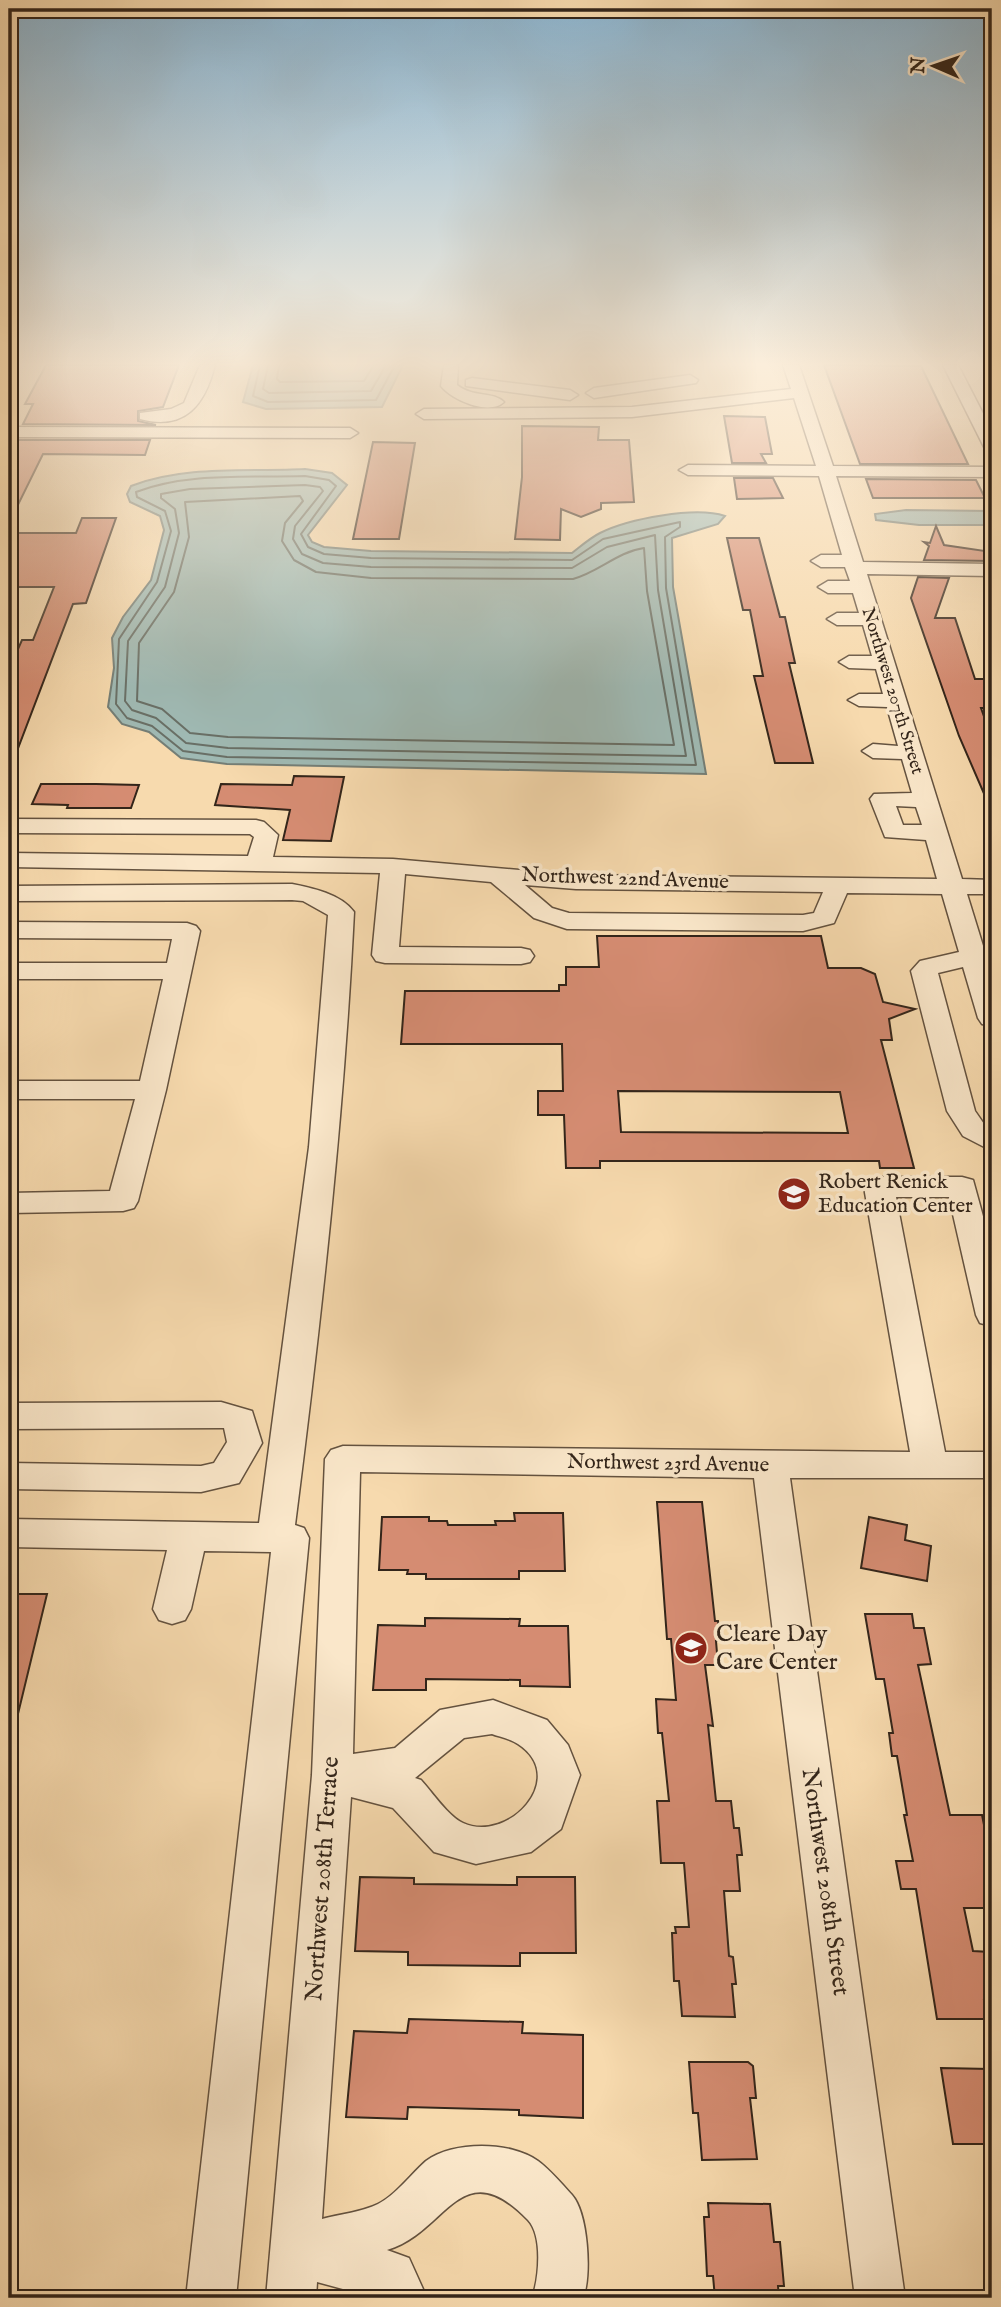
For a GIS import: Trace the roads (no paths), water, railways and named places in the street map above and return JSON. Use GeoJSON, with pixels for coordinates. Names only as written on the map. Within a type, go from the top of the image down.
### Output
{"type":"FeatureCollection","features":[{"type":"Feature","properties":{"kind":"street","name":"Northwest 207th Street"},"geometry":{"type":"LineString","coordinates":[[827,473],[992,1018]]}},
{"type":"Feature","properties":{"kind":"street"},"geometry":{"type":"LineString","coordinates":[[821,561],[856,572],[992,570]]}},
{"type":"Feature","properties":{"kind":"street"},"geometry":{"type":"LineString","coordinates":[[828,587],[856,572]]}},
{"type":"Feature","properties":{"kind":"street"},"geometry":{"type":"LineString","coordinates":[[837,619],[870,619]]}},
{"type":"Feature","properties":{"kind":"street"},"geometry":{"type":"LineString","coordinates":[[849,662],[883,663]]}},
{"type":"Feature","properties":{"kind":"street"},"geometry":{"type":"LineString","coordinates":[[859,700],[895,701]]}},
{"type":"Feature","properties":{"kind":"street"},"geometry":{"type":"LineString","coordinates":[[873,751],[911,752]]}},
{"type":"Feature","properties":{"kind":"street"},"geometry":{"type":"LineString","coordinates":[[926,800],[882,799],[893,832],[935,833]]}},
{"type":"Feature","properties":{"kind":"street"},"geometry":{"type":"LineString","coordinates":[[9,826],[256,827],[266,835],[259,863]]}},
{"type":"Feature","properties":{"kind":"street","name":"Northwest 22nd Avenue"},"geometry":{"type":"LineString","coordinates":[[9,860],[393,866],[576,881],[992,887]]}},
{"type":"Feature","properties":{"kind":"street"},"geometry":{"type":"LineString","coordinates":[[393,866],[386,955],[521,956]]}},
{"type":"Feature","properties":{"kind":"street"},"geometry":{"type":"LineString","coordinates":[[495,873],[543,913],[567,921],[803,923],[825,918],[838,885]]}},
{"type":"Feature","properties":{"kind":"street"},"geometry":{"type":"LineString","coordinates":[[9,892],[292,892],[310,895],[341,912],[327,1093],[275,1538]]}},
{"type":"Feature","properties":{"kind":"street"},"geometry":{"type":"LineString","coordinates":[[9,930],[187,931],[152,1090],[123,1201],[9,1203]]}},
{"type":"Feature","properties":{"kind":"street"},"geometry":{"type":"LineString","coordinates":[[973,957],[929,967],[924,971],[961,1111],[973,1130],[992,1142]]}},
{"type":"Feature","properties":{"kind":"street"},"geometry":{"type":"LineString","coordinates":[[9,971],[178,971]]}},
{"type":"Feature","properties":{"kind":"street"},"geometry":{"type":"LineString","coordinates":[[9,1090],[152,1090]]}},
{"type":"Feature","properties":{"kind":"street"},"geometry":{"type":"LineString","coordinates":[[930,1465],[879,1187],[962,1187],[992,1315]]}},
{"type":"Feature","properties":{"kind":"street"},"geometry":{"type":"LineString","coordinates":[[9,1416],[221,1415],[240,1420],[245,1443],[226,1474],[201,1479],[9,1476]]}},
{"type":"Feature","properties":{"kind":"street","name":"Northwest 23rd Avenue"},"geometry":{"type":"LineString","coordinates":[[343,1459],[992,1465]]}},
{"type":"Feature","properties":{"kind":"street","name":"Northwest 208th Terrace"},"geometry":{"type":"LineString","coordinates":[[293,2275],[332,1775],[343,1459]]}},
{"type":"Feature","properties":{"kind":"street","name":"Northwest 208th Street"},"geometry":{"type":"LineString","coordinates":[[770,1465],[880,2298]]}},
{"type":"Feature","properties":{"kind":"street"},"geometry":{"type":"LineString","coordinates":[[9,1533],[291,1538],[211,2298]]}},
{"type":"Feature","properties":{"kind":"street"},"geometry":{"type":"LineString","coordinates":[[172,1609],[189,1536]]}},
{"type":"Feature","properties":{"kind":"street"},"geometry":{"type":"LineString","coordinates":[[493,1717],[533,1732],[554,1757],[560,1774],[546,1816],[531,1830],[516,1839],[475,1845],[449,1839],[406,1793],[332,1775],[405,1764],[454,1722],[493,1717]]}},
{"type":"Feature","properties":{"kind":"street"},"geometry":{"type":"LineString","coordinates":[[293,2275],[393,2224],[446,2176],[475,2168],[520,2177],[556,2215],[562,2251],[561,2290],[557,2298]]}},
{"type":"Feature","properties":{"kind":"street"},"geometry":{"type":"LineString","coordinates":[[293,2275],[391,2276],[402,2298]]}},
{"type":"Feature","properties":{"kind":"water"},"geometry":{"type":"Polygon","coordinates":[[[190,473],[332,473],[347,485],[308,535],[312,542],[324,547],[371,551],[572,553],[600,533],[627,523],[680,513],[712,513],[725,516],[718,524],[672,538],[673,587],[706,774],[227,764],[181,758],[149,732],[122,724],[108,707],[114,668],[112,638],[123,617],[151,580],[164,530],[160,516],[130,502],[127,494],[131,486],[190,473]]]}},
{"type":"Feature","properties":{"kind":"water"},"geometry":{"type":"Polygon","coordinates":[[[906,510],[992,511],[992,525],[919,525],[876,520],[875,514],[906,510]]]}},
{"type":"Feature","properties":{"kind":"place","name":"Robert Renick Education Center"},"geometry":{"type":"Point","coordinates":[794,1194]}},
{"type":"Feature","properties":{"kind":"place","name":"Cleare Day Care Center"},"geometry":{"type":"Point","coordinates":[691,1648]}}]}
